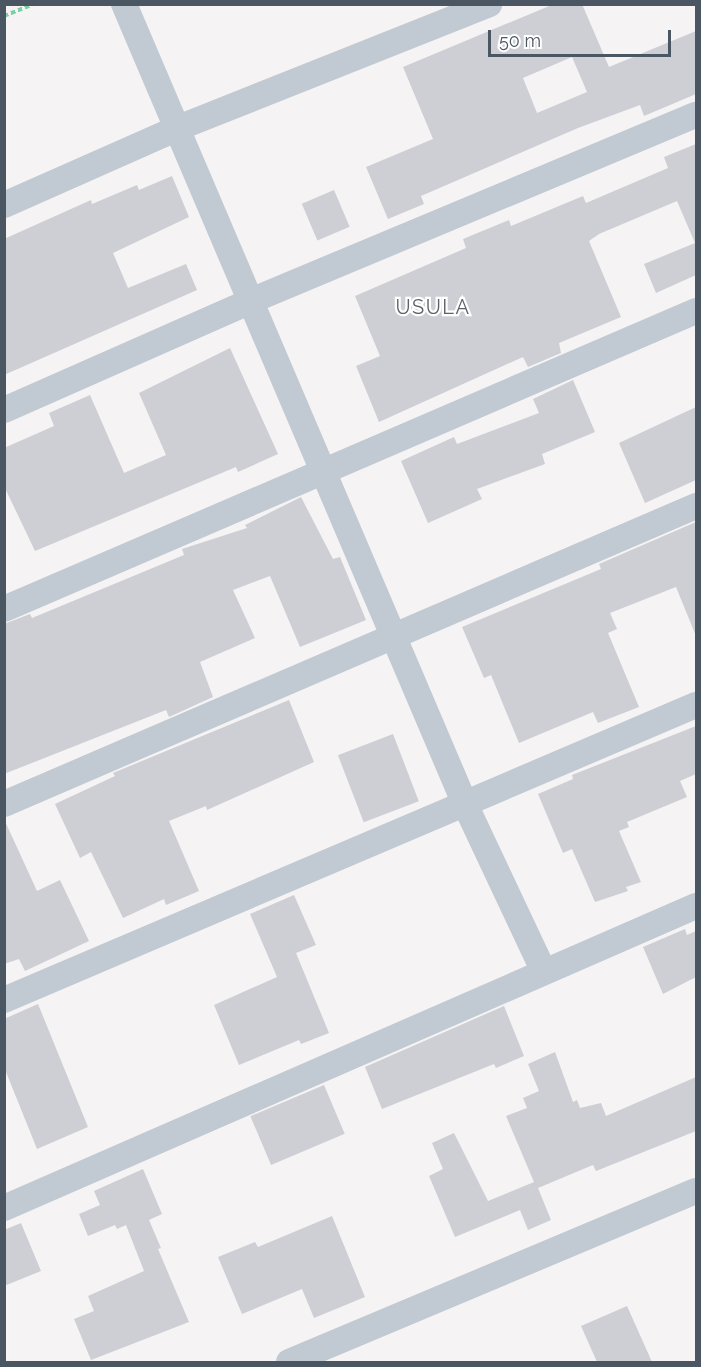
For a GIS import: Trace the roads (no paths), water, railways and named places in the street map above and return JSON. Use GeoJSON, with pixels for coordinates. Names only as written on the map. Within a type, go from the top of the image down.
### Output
{"type":"FeatureCollection","features":[{"type":"Feature","properties":{"kind":"street"},"geometry":{"type":"LineString","coordinates":[[124,4],[253,300],[464,802],[543,970]]}},
{"type":"Feature","properties":{"kind":"street"},"geometry":{"type":"LineString","coordinates":[[4,206],[178,128],[489,4]]}},
{"type":"Feature","properties":{"kind":"street"},"geometry":{"type":"LineString","coordinates":[[4,410],[253,300],[696,115]]}},
{"type":"Feature","properties":{"kind":"street"},"geometry":{"type":"LineString","coordinates":[[4,609],[324,469],[696,311]]}},
{"type":"Feature","properties":{"kind":"street"},"geometry":{"type":"LineString","coordinates":[[4,804],[696,506]]}},
{"type":"Feature","properties":{"kind":"street"},"geometry":{"type":"LineString","coordinates":[[4,1000],[696,705]]}},
{"type":"Feature","properties":{"kind":"street"},"geometry":{"type":"LineString","coordinates":[[4,1208],[543,970],[696,906]]}},
{"type":"Feature","properties":{"kind":"street"},"geometry":{"type":"LineString","coordinates":[[289,1362],[696,1191]]}},
{"type":"Feature","properties":{"kind":"district","name":"USULA"},"geometry":{"type":"Point","coordinates":[433,307]}}]}
